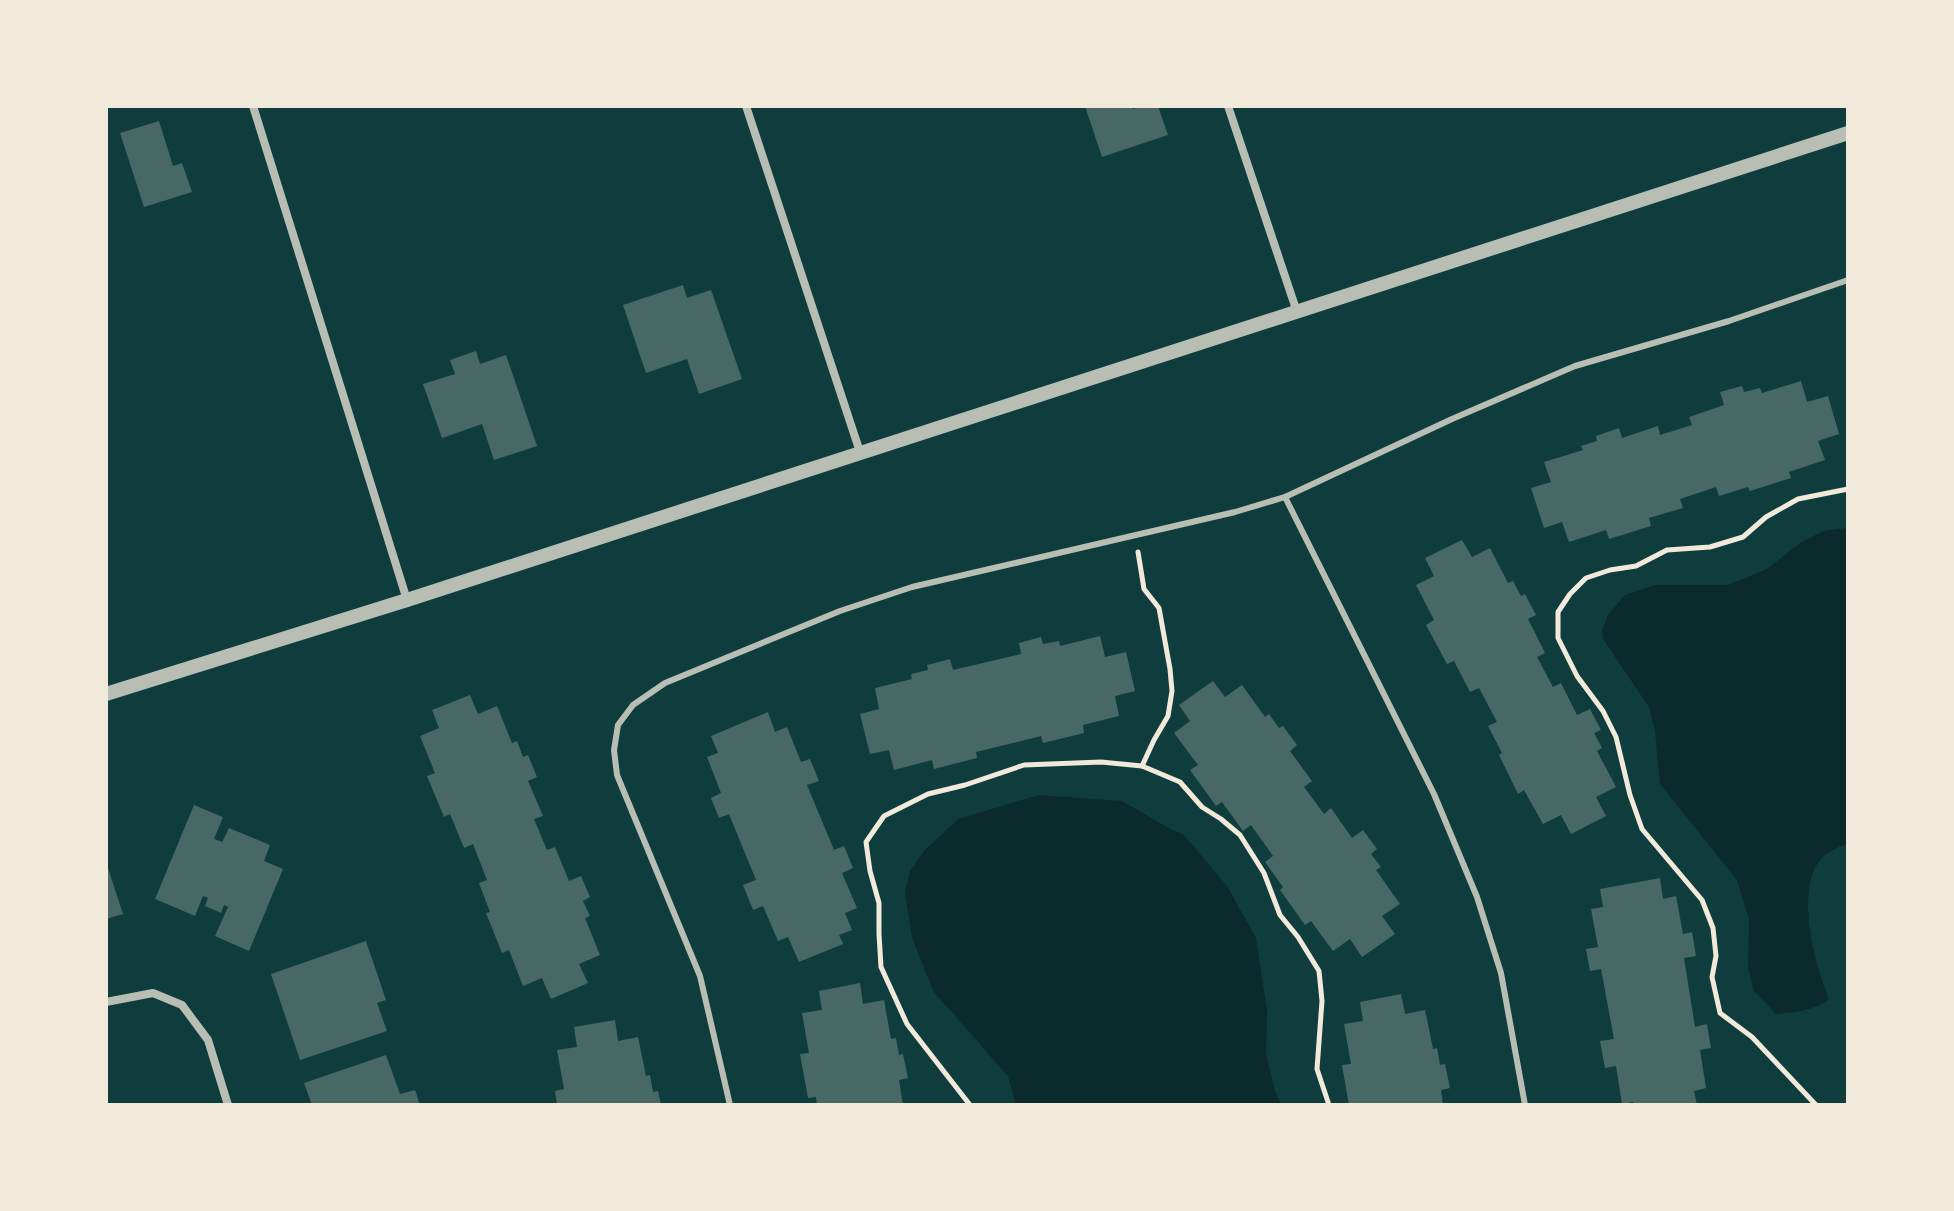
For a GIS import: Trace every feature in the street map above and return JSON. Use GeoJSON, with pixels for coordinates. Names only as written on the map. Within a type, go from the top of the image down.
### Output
{"type":"FeatureCollection","features":[{"type":"Feature","properties":{"kind":"street"},"geometry":{"type":"LineString","coordinates":[[253,106],[407,600]]}},
{"type":"Feature","properties":{"kind":"street"},"geometry":{"type":"LineString","coordinates":[[746,106],[860,452]]}},
{"type":"Feature","properties":{"kind":"street"},"geometry":{"type":"LineString","coordinates":[[1228,106],[1297,312]]}},
{"type":"Feature","properties":{"kind":"street"},"geometry":{"type":"LineString","coordinates":[[106,694],[407,600],[1848,133]]}},
{"type":"Feature","properties":{"kind":"street"},"geometry":{"type":"LineString","coordinates":[[106,1002],[153,993],[182,1005],[208,1040],[228,1105]]}},
{"type":"Feature","properties":{"kind":"lane"},"geometry":{"type":"LineString","coordinates":[[730,1105],[700,976],[617,775],[614,750],[618,725],[633,705],[665,683],[840,611],[912,587],[1235,512],[1285,497],[1575,366],[1729,321],[1848,280]]}},
{"type":"Feature","properties":{"kind":"lane"},"geometry":{"type":"LineString","coordinates":[[1285,497],[1434,794],[1477,897],[1501,973],[1525,1105]]}},
{"type":"Feature","properties":{"kind":"path"},"geometry":{"type":"LineString","coordinates":[[1816,1105],[1752,1037],[1720,1013],[1712,977],[1716,956],[1713,928],[1702,900],[1642,829],[1616,737],[1603,711],[1577,676],[1558,638],[1558,612],[1586,578],[1636,566],[1667,550],[1710,547],[1743,537],[1766,517],[1798,499],[1848,489]]}},
{"type":"Feature","properties":{"kind":"path"},"geometry":{"type":"LineString","coordinates":[[1136,535],[1144,589],[1159,608],[1172,691],[1168,716],[1142,766]]}},
{"type":"Feature","properties":{"kind":"path"},"geometry":{"type":"LineString","coordinates":[[970,1105],[907,1024],[881,967],[879,903],[866,842],[884,816],[928,794],[1024,765],[1101,762],[1142,766],[1180,782],[1202,807],[1240,835],[1264,873],[1280,915],[1319,971],[1322,1001],[1317,1069],[1329,1105]]}},
{"type":"Feature","properties":{"kind":"water"},"geometry":{"type":"Polygon","coordinates":[[[1848,528],[1848,843],[1825,855],[1815,868],[1808,904],[1813,946],[1829,999],[1797,1012],[1776,1014],[1754,991],[1748,968],[1749,919],[1737,880],[1660,784],[1655,732],[1649,707],[1603,639],[1602,631],[1608,615],[1625,595],[1655,585],[1728,585],[1767,569],[1800,543],[1823,531],[1848,528]]]}},
{"type":"Feature","properties":{"kind":"water"},"geometry":{"type":"Polygon","coordinates":[[[1039,795],[1122,801],[1183,834],[1227,886],[1256,938],[1267,1010],[1266,1053],[1281,1105],[1016,1105],[1008,1076],[933,991],[912,937],[905,893],[910,871],[924,851],[958,819],[1039,795]]]}},
{"type":"Feature","properties":{"kind":"building"},"geometry":{"type":"Polygon","coordinates":[[[1085,106],[1132,106],[1133,109],[1158,106],[1168,135],[1102,157],[1085,106]]]}},
{"type":"Feature","properties":{"kind":"building"},"geometry":{"type":"Polygon","coordinates":[[[159,121],[173,166],[182,163],[192,192],[144,207],[120,133],[159,121]]]}},
{"type":"Feature","properties":{"kind":"building"},"geometry":{"type":"Polygon","coordinates":[[[683,285],[687,298],[711,290],[742,379],[699,394],[687,359],[646,373],[623,305],[683,285]]]}},
{"type":"Feature","properties":{"kind":"building"},"geometry":{"type":"Polygon","coordinates":[[[476,351],[480,364],[506,355],[537,446],[494,460],[482,424],[442,438],[423,384],[455,374],[450,360],[476,351]]]}},
{"type":"Feature","properties":{"kind":"building"},"geometry":{"type":"Polygon","coordinates":[[[1801,381],[1807,402],[1828,396],[1839,434],[1818,441],[1825,460],[1789,472],[1791,478],[1750,491],[1748,487],[1719,496],[1716,487],[1680,499],[1683,508],[1649,518],[1651,526],[1609,539],[1606,530],[1569,542],[1562,522],[1544,528],[1531,488],[1551,482],[1544,462],[1583,450],[1581,446],[1597,441],[1596,436],[1619,428],[1622,438],[1658,426],[1660,435],[1692,425],[1689,417],[1724,405],[1720,392],[1742,386],[1744,392],[1760,388],[1762,393],[1801,381]]]}},
{"type":"Feature","properties":{"kind":"building"},"geometry":{"type":"Polygon","coordinates":[[[1462,540],[1472,557],[1490,548],[1508,583],[1513,581],[1521,596],[1525,594],[1536,615],[1528,619],[1545,653],[1537,657],[1553,687],[1561,683],[1577,715],[1590,709],[1601,730],[1594,733],[1602,748],[1597,751],[1616,787],[1596,797],[1606,816],[1571,834],[1561,815],[1543,824],[1524,790],[1518,794],[1488,726],[1497,722],[1479,688],[1470,692],[1454,661],[1447,664],[1426,625],[1434,620],[1416,585],[1434,576],[1425,558],[1462,540]]]}},
{"type":"Feature","properties":{"kind":"building"},"geometry":{"type":"Polygon","coordinates":[[[1100,636],[1105,657],[1126,652],[1135,691],[1115,696],[1119,716],[1083,725],[1084,733],[1043,743],[1041,736],[976,752],[977,758],[934,769],[932,760],[894,770],[889,750],[870,754],[860,714],[879,709],[875,688],[912,679],[911,674],[928,670],[927,665],[950,659],[953,670],[1021,654],[1019,643],[1041,637],[1043,644],[1059,641],[1060,646],[1100,636]]]}},
{"type":"Feature","properties":{"kind":"building"},"geometry":{"type":"Polygon","coordinates":[[[1213,681],[1225,697],[1242,685],[1265,717],[1269,714],[1279,728],[1283,726],[1297,745],[1290,751],[1312,781],[1304,787],[1324,814],[1331,808],[1352,838],[1363,830],[1377,849],[1371,854],[1381,867],[1376,870],[1400,904],[1382,916],[1395,934],[1362,957],[1350,939],[1333,951],[1311,921],[1305,925],[1280,890],[1283,887],[1265,862],[1273,856],[1251,825],[1243,831],[1222,802],[1216,806],[1190,770],[1198,765],[1174,733],[1190,721],[1179,705],[1213,681]]]}},
{"type":"Feature","properties":{"kind":"building"},"geometry":{"type":"Polygon","coordinates":[[[470,695],[478,714],[497,706],[512,743],[517,741],[523,757],[528,755],[537,777],[528,781],[543,816],[534,819],[547,850],[555,847],[569,881],[581,876],[590,897],[583,901],[590,916],[585,918],[600,955],[579,964],[588,983],[551,999],[542,978],[523,986],[509,950],[502,953],[486,913],[490,912],[479,883],[487,880],[473,844],[464,848],[450,814],[444,817],[427,776],[435,773],[420,736],[439,728],[432,710],[470,695]]]}},
{"type":"Feature","properties":{"kind":"building"},"geometry":{"type":"Polygon","coordinates":[[[768,712],[775,732],[787,727],[801,762],[810,759],[819,781],[807,785],[834,850],[844,846],[853,868],[842,873],[857,908],[845,913],[852,930],[839,935],[843,944],[799,962],[788,937],[778,941],[763,906],[753,910],[743,885],[756,880],[729,814],[719,818],[711,798],[721,793],[707,757],[718,753],[711,736],[768,712]]]}},
{"type":"Feature","properties":{"kind":"building"},"geometry":{"type":"Polygon","coordinates":[[[194,805],[223,817],[214,839],[222,842],[229,828],[270,845],[264,861],[283,869],[249,951],[215,936],[228,907],[224,905],[221,913],[205,906],[208,898],[203,896],[195,916],[155,899],[194,805]]]}},
{"type":"Feature","properties":{"kind":"building"},"geometry":{"type":"Polygon","coordinates":[[[106,862],[123,914],[106,919],[106,862]]]}},
{"type":"Feature","properties":{"kind":"building"},"geometry":{"type":"Polygon","coordinates":[[[1660,878],[1663,899],[1676,896],[1683,934],[1692,932],[1696,956],[1684,958],[1695,1027],[1707,1024],[1711,1048],[1700,1050],[1706,1088],[1694,1091],[1697,1105],[1622,1104],[1616,1066],[1605,1068],[1600,1041],[1614,1039],[1601,969],[1590,971],[1586,949],[1598,947],[1591,909],[1603,907],[1600,889],[1660,878]]]}},
{"type":"Feature","properties":{"kind":"building"},"geometry":{"type":"Polygon","coordinates":[[[366,941],[386,1000],[377,1003],[387,1031],[300,1060],[271,974],[366,941]]]}},
{"type":"Feature","properties":{"kind":"building"},"geometry":{"type":"Polygon","coordinates":[[[860,983],[863,1004],[884,1000],[891,1039],[896,1038],[899,1055],[903,1054],[908,1078],[899,1080],[903,1105],[817,1105],[816,1097],[808,1098],[800,1054],[809,1053],[802,1013],[822,1010],[819,991],[860,983]]]}},
{"type":"Feature","properties":{"kind":"building"},"geometry":{"type":"Polygon","coordinates":[[[1401,994],[1405,1014],[1425,1010],[1433,1049],[1437,1048],[1440,1065],[1445,1064],[1450,1088],[1441,1090],[1443,1105],[1349,1105],[1342,1065],[1351,1064],[1344,1024],[1363,1021],[1360,1002],[1401,994]]]}},
{"type":"Feature","properties":{"kind":"building"},"geometry":{"type":"Polygon","coordinates":[[[615,1020],[618,1041],[638,1037],[646,1076],[650,1075],[653,1092],[658,1091],[661,1105],[557,1105],[555,1091],[564,1089],[557,1050],[577,1047],[574,1027],[615,1020]]]}},
{"type":"Feature","properties":{"kind":"building"},"geometry":{"type":"Polygon","coordinates":[[[386,1055],[400,1094],[415,1090],[420,1105],[312,1105],[304,1083],[386,1055]]]}}]}
